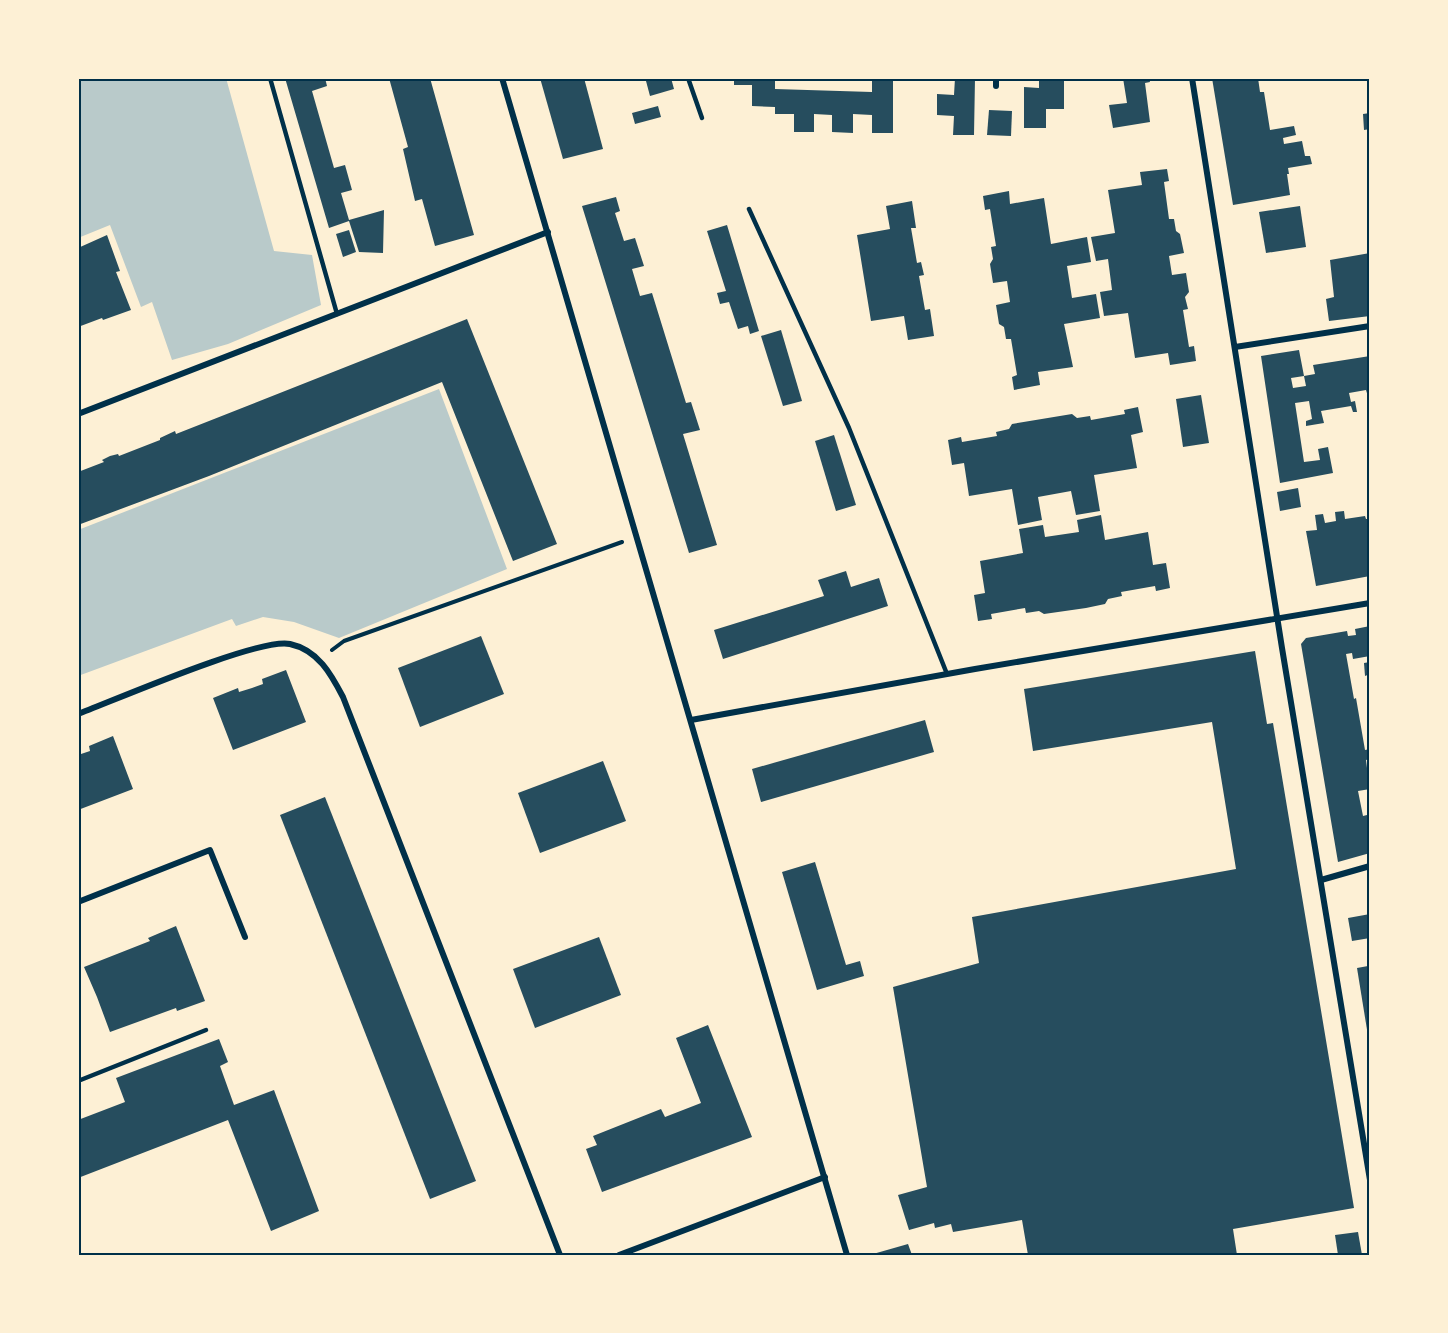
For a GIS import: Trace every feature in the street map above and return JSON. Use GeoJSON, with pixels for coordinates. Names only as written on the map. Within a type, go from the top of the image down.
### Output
{"type":"FeatureCollection","features":[{"type":"Feature","properties":{"kind":"street"},"geometry":{"type":"LineString","coordinates":[[502,78],[847,1255]]}},
{"type":"Feature","properties":{"kind":"street"},"geometry":{"type":"LineString","coordinates":[[996,78],[996,86]]}},
{"type":"Feature","properties":{"kind":"street"},"geometry":{"type":"LineString","coordinates":[[1192,78],[1370,1180]]}},
{"type":"Feature","properties":{"kind":"street"},"geometry":{"type":"LineString","coordinates":[[78,414],[337,314],[547,229]]}},
{"type":"Feature","properties":{"kind":"street"},"geometry":{"type":"LineString","coordinates":[[1235,347],[1370,326]]}},
{"type":"Feature","properties":{"kind":"street"},"geometry":{"type":"LineString","coordinates":[[691,720],[947,674],[1370,603]]}},
{"type":"Feature","properties":{"kind":"street"},"geometry":{"type":"LineString","coordinates":[[78,714],[211,663],[266,645],[289,643],[311,652],[329,671],[343,697],[560,1255]]}},
{"type":"Feature","properties":{"kind":"street"},"geometry":{"type":"LineString","coordinates":[[78,902],[210,850],[244,937]]}},
{"type":"Feature","properties":{"kind":"street"},"geometry":{"type":"LineString","coordinates":[[1321,880],[1370,866]]}},
{"type":"Feature","properties":{"kind":"street"},"geometry":{"type":"LineString","coordinates":[[619,1255],[825,1177]]}},
{"type":"Feature","properties":{"kind":"lane"},"geometry":{"type":"LineString","coordinates":[[270,78],[337,314]]}},
{"type":"Feature","properties":{"kind":"lane"},"geometry":{"type":"LineString","coordinates":[[688,78],[702,118]]}},
{"type":"Feature","properties":{"kind":"lane"},"geometry":{"type":"LineString","coordinates":[[749,209],[849,428],[947,674]]}},
{"type":"Feature","properties":{"kind":"lane"},"geometry":{"type":"LineString","coordinates":[[78,1081],[206,1030]]}},
{"type":"Feature","properties":{"kind":"path"},"geometry":{"type":"LineString","coordinates":[[319,660],[344,641],[637,537]]}},
{"type":"Feature","properties":{"kind":"shaded area"},"geometry":{"type":"Polygon","coordinates":[[[82,78],[226,78],[274,251],[312,255],[321,305],[228,344],[172,360],[152,302],[141,307],[110,225],[78,238],[78,80],[82,78]]]}},
{"type":"Feature","properties":{"kind":"shaded area"},"geometry":{"type":"Polygon","coordinates":[[[439,389],[507,569],[339,638],[294,622],[263,617],[236,626],[232,619],[78,676],[78,530],[439,389]]]}},
{"type":"Feature","properties":{"kind":"building"},"geometry":{"type":"Polygon","coordinates":[[[285,78],[325,78],[327,86],[312,91],[334,168],[345,165],[352,190],[341,193],[349,220],[384,210],[383,253],[359,252],[349,221],[329,228],[285,78]]]}},
{"type":"Feature","properties":{"kind":"building"},"geometry":{"type":"Polygon","coordinates":[[[389,78],[430,78],[474,235],[435,246],[422,199],[415,201],[403,149],[408,147],[389,78]]]}},
{"type":"Feature","properties":{"kind":"building"},"geometry":{"type":"Polygon","coordinates":[[[540,78],[584,78],[603,149],[563,159],[540,78]]]}},
{"type":"Feature","properties":{"kind":"building"},"geometry":{"type":"Polygon","coordinates":[[[671,78],[674,89],[650,96],[646,81],[671,78]]]}},
{"type":"Feature","properties":{"kind":"building"},"geometry":{"type":"Polygon","coordinates":[[[734,78],[775,78],[775,89],[872,92],[872,78],[893,78],[893,133],[872,133],[872,115],[853,114],[853,133],[832,132],[832,115],[814,114],[814,132],[794,132],[794,114],[775,114],[775,107],[752,106],[752,85],[734,85],[734,78]]]}},
{"type":"Feature","properties":{"kind":"building"},"geometry":{"type":"Polygon","coordinates":[[[955,78],[975,78],[974,135],[953,135],[954,116],[937,115],[937,94],[954,95],[955,78]]]}},
{"type":"Feature","properties":{"kind":"building"},"geometry":{"type":"Polygon","coordinates":[[[1039,78],[1064,78],[1064,109],[1046,109],[1046,128],[1024,128],[1024,87],[1039,88],[1039,78]]]}},
{"type":"Feature","properties":{"kind":"building"},"geometry":{"type":"Polygon","coordinates":[[[1123,78],[1149,78],[1150,82],[1145,83],[1150,122],[1113,128],[1109,105],[1127,103],[1123,78]]]}},
{"type":"Feature","properties":{"kind":"building"},"geometry":{"type":"Polygon","coordinates":[[[1212,78],[1258,78],[1260,92],[1264,92],[1270,130],[1294,126],[1296,135],[1283,138],[1284,144],[1302,141],[1305,156],[1310,156],[1312,164],[1288,168],[1290,195],[1233,205],[1212,78]]]}},
{"type":"Feature","properties":{"kind":"building"},"geometry":{"type":"Polygon","coordinates":[[[658,106],[661,117],[635,124],[632,113],[658,106]]]}},
{"type":"Feature","properties":{"kind":"building"},"geometry":{"type":"Polygon","coordinates":[[[989,110],[1012,111],[1011,136],[987,135],[989,110]]]}},
{"type":"Feature","properties":{"kind":"building"},"geometry":{"type":"Polygon","coordinates":[[[1370,113],[1370,129],[1364,130],[1363,114],[1370,113]]]}},
{"type":"Feature","properties":{"kind":"building"},"geometry":{"type":"Polygon","coordinates":[[[1167,169],[1169,181],[1164,182],[1169,219],[1174,219],[1184,253],[1169,256],[1172,275],[1186,273],[1189,292],[1185,297],[1188,309],[1183,310],[1189,347],[1194,346],[1196,361],[1170,365],[1168,353],[1135,358],[1128,313],[1104,316],[1100,292],[1112,290],[1108,259],[1096,261],[1091,237],[1115,233],[1108,190],[1142,185],[1140,172],[1167,169]]]}},
{"type":"Feature","properties":{"kind":"building"},"geometry":{"type":"Polygon","coordinates":[[[1009,191],[1010,204],[1044,198],[1051,244],[1087,237],[1091,262],[1067,266],[1072,298],[1096,294],[1100,318],[1064,324],[1073,367],[1038,372],[1040,385],[1014,390],[1012,377],[1017,375],[1011,339],[1006,339],[1004,327],[999,324],[996,305],[1010,302],[1007,281],[993,283],[990,264],[993,259],[991,247],[996,246],[990,209],[985,210],[983,196],[1009,191]]]}},
{"type":"Feature","properties":{"kind":"building"},"geometry":{"type":"Polygon","coordinates":[[[616,197],[620,211],[615,213],[624,241],[635,238],[644,266],[632,269],[640,296],[652,293],[686,403],[691,402],[700,430],[683,434],[717,545],[689,553],[582,206],[616,197]]]}},
{"type":"Feature","properties":{"kind":"building"},"geometry":{"type":"Polygon","coordinates":[[[912,201],[916,228],[911,228],[917,263],[921,262],[924,275],[919,276],[925,310],[930,309],[934,336],[908,340],[904,316],[871,321],[857,235],[890,229],[886,206],[912,201]]]}},
{"type":"Feature","properties":{"kind":"building"},"geometry":{"type":"Polygon","coordinates":[[[1300,206],[1306,247],[1266,253],[1259,212],[1300,206]]]}},
{"type":"Feature","properties":{"kind":"building"},"geometry":{"type":"Polygon","coordinates":[[[727,225],[759,331],[750,334],[748,326],[738,329],[729,302],[720,304],[717,293],[726,291],[707,231],[727,225]]]}},
{"type":"Feature","properties":{"kind":"building"},"geometry":{"type":"Polygon","coordinates":[[[349,230],[356,252],[343,257],[336,234],[349,230]]]}},
{"type":"Feature","properties":{"kind":"building"},"geometry":{"type":"Polygon","coordinates":[[[107,235],[120,271],[116,272],[131,310],[78,327],[78,248],[107,235]]]}},
{"type":"Feature","properties":{"kind":"building"},"geometry":{"type":"Polygon","coordinates":[[[1370,253],[1370,316],[1329,321],[1326,299],[1334,297],[1330,260],[1370,253]]]}},
{"type":"Feature","properties":{"kind":"building"},"geometry":{"type":"Polygon","coordinates":[[[467,319],[557,544],[513,561],[442,382],[209,476],[78,525],[78,472],[104,462],[102,460],[110,456],[118,454],[119,456],[160,440],[175,431],[176,434],[467,319]]]}},
{"type":"Feature","properties":{"kind":"building"},"geometry":{"type":"Polygon","coordinates":[[[781,330],[802,401],[783,406],[761,336],[781,330]]]}},
{"type":"Feature","properties":{"kind":"building"},"geometry":{"type":"Polygon","coordinates":[[[1299,350],[1304,376],[1315,374],[1313,365],[1370,356],[1370,403],[1366,390],[1349,393],[1351,402],[1355,401],[1357,412],[1353,412],[1351,406],[1321,411],[1324,423],[1306,426],[1306,421],[1312,419],[1309,401],[1295,403],[1304,462],[1320,460],[1318,449],[1328,447],[1333,473],[1280,483],[1261,356],[1299,350]],[[1304,376],[1291,378],[1293,388],[1306,386],[1304,376]]]}},
{"type":"Feature","properties":{"kind":"building"},"geometry":{"type":"Polygon","coordinates":[[[1201,395],[1209,443],[1183,447],[1176,399],[1201,395]]]}},
{"type":"Feature","properties":{"kind":"building"},"geometry":{"type":"Polygon","coordinates":[[[1138,407],[1143,432],[1131,435],[1137,468],[1094,475],[1100,511],[1076,515],[1071,491],[1038,497],[1042,520],[1018,525],[1012,489],[969,496],[964,463],[952,465],[948,440],[961,437],[962,442],[997,436],[996,432],[1009,429],[1012,424],[1072,414],[1077,418],[1090,416],[1091,420],[1125,414],[1124,410],[1138,407]]]}},
{"type":"Feature","properties":{"kind":"building"},"geometry":{"type":"Polygon","coordinates":[[[834,435],[856,505],[836,511],[815,441],[834,435]]]}},
{"type":"Feature","properties":{"kind":"building"},"geometry":{"type":"Polygon","coordinates":[[[1298,488],[1301,507],[1280,511],[1277,492],[1298,488]]]}},
{"type":"Feature","properties":{"kind":"building"},"geometry":{"type":"Polygon","coordinates":[[[1344,511],[1345,519],[1365,516],[1366,519],[1370,519],[1370,576],[1316,586],[1306,531],[1317,530],[1315,515],[1323,514],[1325,523],[1336,521],[1335,512],[1344,511]]]}},
{"type":"Feature","properties":{"kind":"building"},"geometry":{"type":"Polygon","coordinates":[[[1101,515],[1105,540],[1148,532],[1153,565],[1166,563],[1170,588],[1156,591],[1155,586],[1121,592],[1122,596],[1108,599],[1105,604],[1086,608],[1044,614],[1039,611],[1026,613],[1025,608],[991,614],[992,619],[978,621],[974,595],[985,593],[980,561],[1023,553],[1019,529],[1043,525],[1045,537],[1079,532],[1077,520],[1101,515]]]}},
{"type":"Feature","properties":{"kind":"building"},"geometry":{"type":"Polygon","coordinates":[[[846,571],[851,587],[879,578],[888,606],[723,659],[714,630],[824,596],[818,580],[846,571]]]}},
{"type":"Feature","properties":{"kind":"building"},"geometry":{"type":"Polygon","coordinates":[[[1370,626],[1370,656],[1353,659],[1352,653],[1346,654],[1365,750],[1370,749],[1370,759],[1366,760],[1370,789],[1358,791],[1363,816],[1367,815],[1370,819],[1370,853],[1338,862],[1301,644],[1306,638],[1347,631],[1348,636],[1356,635],[1355,629],[1370,626]]]}},
{"type":"Feature","properties":{"kind":"building"},"geometry":{"type":"Polygon","coordinates":[[[481,636],[504,694],[420,727],[398,668],[481,636]]]}},
{"type":"Feature","properties":{"kind":"building"},"geometry":{"type":"Polygon","coordinates":[[[1255,651],[1267,724],[1273,723],[1354,1208],[1233,1229],[1237,1255],[1028,1255],[1022,1220],[953,1232],[951,1224],[935,1228],[934,1223],[909,1230],[898,1195],[927,1187],[893,987],[979,963],[972,917],[1236,869],[1212,722],[1033,751],[1024,689],[1255,651]]]}},
{"type":"Feature","properties":{"kind":"building"},"geometry":{"type":"Polygon","coordinates":[[[1370,662],[1370,674],[1365,676],[1364,663],[1370,662]]]}},
{"type":"Feature","properties":{"kind":"building"},"geometry":{"type":"Polygon","coordinates":[[[286,670],[306,722],[233,750],[213,698],[238,688],[239,692],[263,684],[262,679],[286,670]]]}},
{"type":"Feature","properties":{"kind":"building"},"geometry":{"type":"Polygon","coordinates":[[[925,720],[934,752],[761,802],[752,769],[925,720]]]}},
{"type":"Feature","properties":{"kind":"building"},"geometry":{"type":"Polygon","coordinates":[[[113,736],[133,789],[78,810],[78,755],[90,751],[89,746],[113,736]]]}},
{"type":"Feature","properties":{"kind":"building"},"geometry":{"type":"Polygon","coordinates":[[[603,761],[626,821],[540,853],[518,793],[603,761]]]}},
{"type":"Feature","properties":{"kind":"building"},"geometry":{"type":"Polygon","coordinates":[[[325,797],[476,1181],[430,1199],[280,815],[325,797]]]}},
{"type":"Feature","properties":{"kind":"building"},"geometry":{"type":"Polygon","coordinates":[[[815,862],[846,965],[860,961],[864,976],[817,990],[782,872],[815,862]]]}},
{"type":"Feature","properties":{"kind":"building"},"geometry":{"type":"Polygon","coordinates":[[[1370,914],[1370,938],[1352,941],[1348,918],[1370,914]]]}},
{"type":"Feature","properties":{"kind":"building"},"geometry":{"type":"Polygon","coordinates":[[[176,926],[205,1001],[177,1011],[176,1008],[110,1032],[84,967],[150,941],[148,938],[176,926]]]}},
{"type":"Feature","properties":{"kind":"building"},"geometry":{"type":"Polygon","coordinates":[[[599,937],[621,995],[535,1028],[513,969],[599,937]]]}},
{"type":"Feature","properties":{"kind":"building"},"geometry":{"type":"Polygon","coordinates":[[[1370,966],[1369,1042],[1357,968],[1370,966]]]}},
{"type":"Feature","properties":{"kind":"building"},"geometry":{"type":"Polygon","coordinates":[[[708,1025],[752,1137],[602,1192],[586,1149],[597,1145],[593,1136],[661,1109],[665,1117],[701,1103],[676,1038],[708,1025]]]}},
{"type":"Feature","properties":{"kind":"building"},"geometry":{"type":"Polygon","coordinates":[[[219,1039],[228,1062],[220,1066],[234,1105],[274,1090],[319,1211],[271,1231],[228,1120],[78,1178],[78,1120],[125,1102],[116,1078],[219,1039]]]}},
{"type":"Feature","properties":{"kind":"building"},"geometry":{"type":"Polygon","coordinates":[[[1358,1232],[1362,1255],[1338,1255],[1335,1235],[1358,1232]]]}},
{"type":"Feature","properties":{"kind":"building"},"geometry":{"type":"Polygon","coordinates":[[[908,1244],[912,1255],[873,1255],[873,1254],[908,1244]]]}}]}
